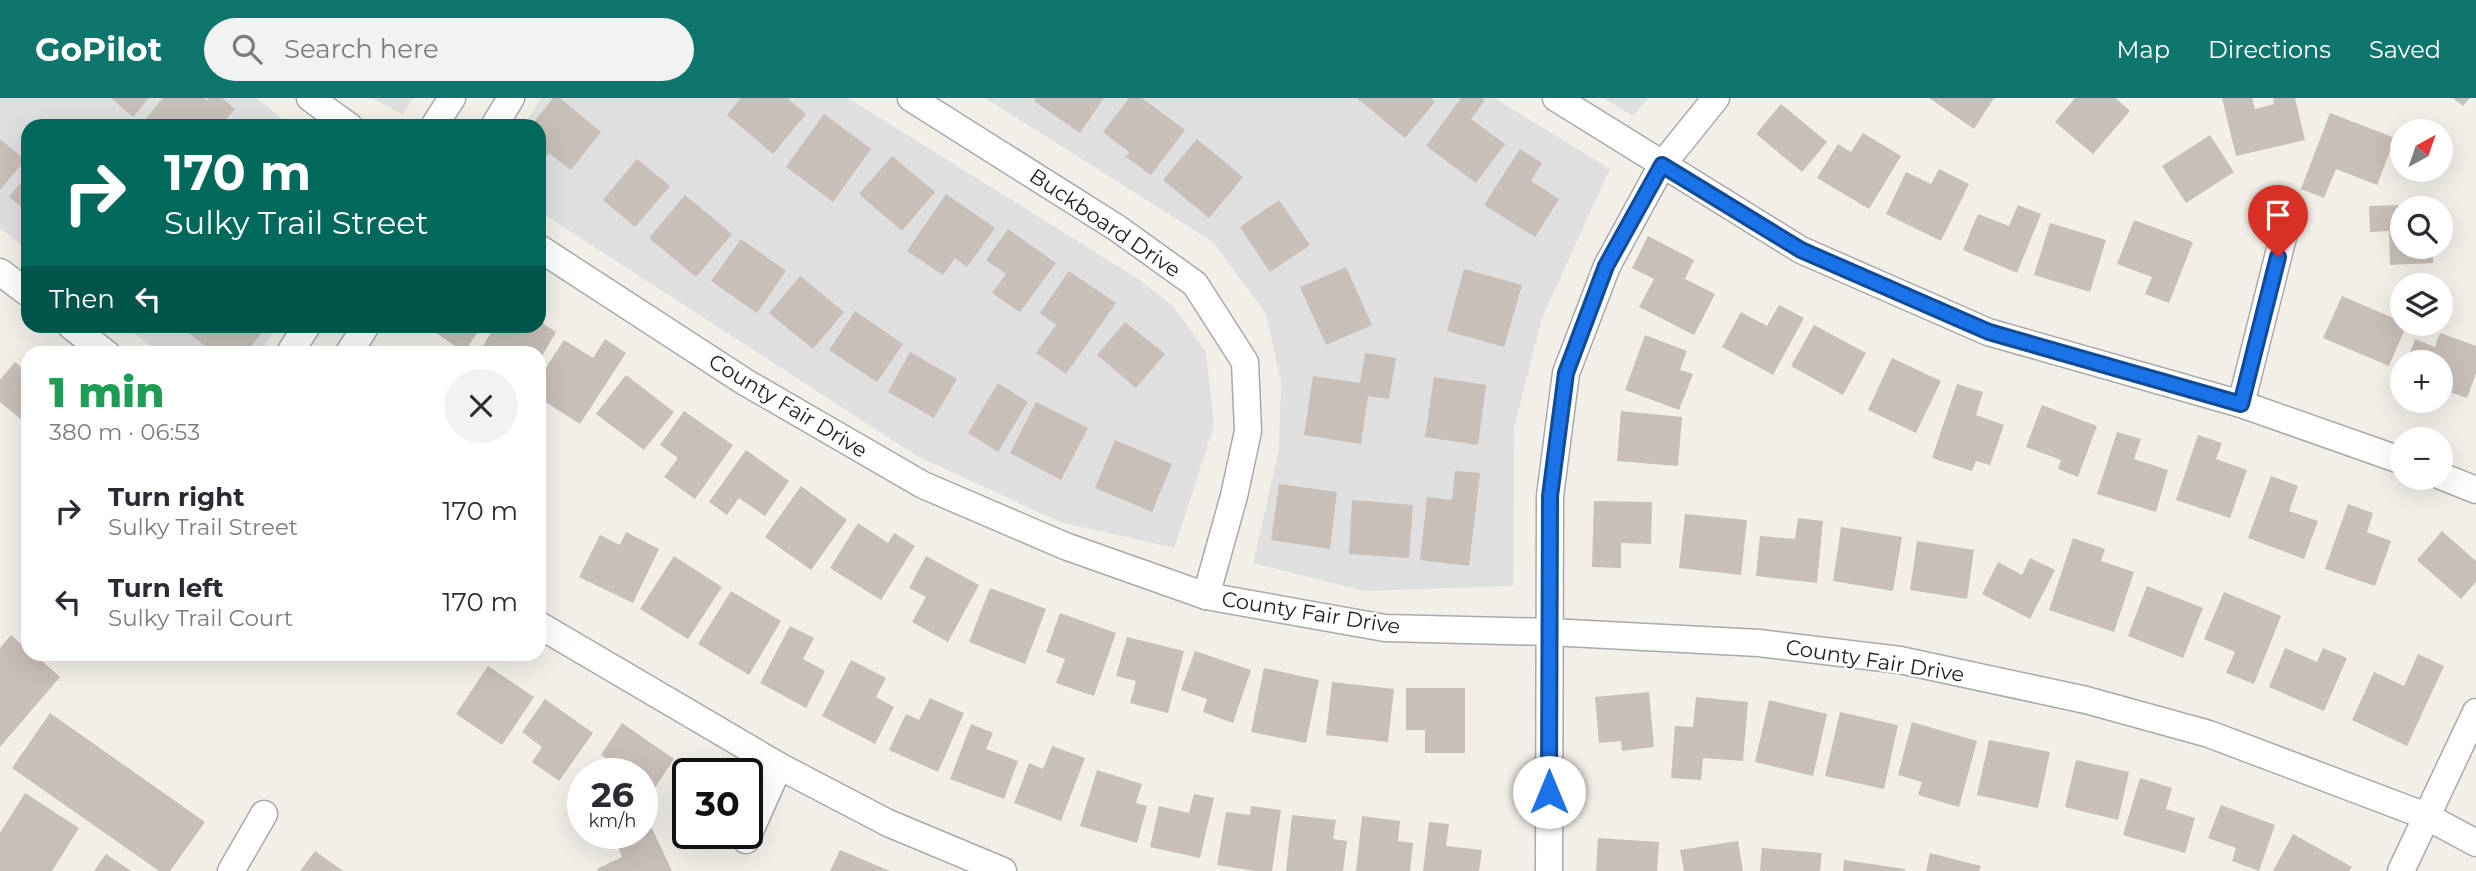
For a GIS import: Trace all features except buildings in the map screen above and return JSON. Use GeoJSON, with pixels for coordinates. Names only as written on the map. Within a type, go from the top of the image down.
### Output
{"type":"FeatureCollection","features":[{"type":"Feature","properties":{"kind":"street"},"geometry":{"type":"LineString","coordinates":[[310,98],[339,119]]}},
{"type":"Feature","properties":{"kind":"street"},"geometry":{"type":"LineString","coordinates":[[438,119],[452,98]]}},
{"type":"Feature","properties":{"kind":"street"},"geometry":{"type":"LineString","coordinates":[[498,119],[511,98]]}},
{"type":"Feature","properties":{"kind":"street","name":"Buckboard Drive"},"geometry":{"type":"LineString","coordinates":[[911,98],[1117,228],[1195,284],[1245,362],[1248,431],[1234,496],[1206,596]]}},
{"type":"Feature","properties":{"kind":"street"},"geometry":{"type":"LineString","coordinates":[[1556,98],[1801,250],[1989,332],[2241,404],[2390,456]]}},
{"type":"Feature","properties":{"kind":"street"},"geometry":{"type":"LineString","coordinates":[[1549,871],[1550,496],[1566,373],[1606,266],[1662,165],[1716,98]]}},
{"type":"Feature","properties":{"kind":"street"},"geometry":{"type":"LineString","coordinates":[[2241,404],[2284,233]]}},
{"type":"Feature","properties":{"kind":"street","name":"County Fair Drive"},"geometry":{"type":"LineString","coordinates":[[546,253],[745,382],[923,485],[1065,546],[1206,596],[1385,628],[1550,632],[1759,643],[1900,660],[2086,700],[2209,734],[2426,816],[2476,843]]}},
{"type":"Feature","properties":{"kind":"street"},"geometry":{"type":"LineString","coordinates":[[0,272],[21,288]]}},
{"type":"Feature","properties":{"kind":"street"},"geometry":{"type":"LineString","coordinates":[[80,333],[97,346]]}},
{"type":"Feature","properties":{"kind":"street"},"geometry":{"type":"LineString","coordinates":[[2453,481],[2476,490]]}},
{"type":"Feature","properties":{"kind":"street"},"geometry":{"type":"LineString","coordinates":[[546,629],[779,766],[888,823],[1003,871]]}},
{"type":"Feature","properties":{"kind":"street"},"geometry":{"type":"LineString","coordinates":[[2402,871],[2476,712]]}},
{"type":"Feature","properties":{"kind":"street"},"geometry":{"type":"LineString","coordinates":[[763,803],[779,766]]}},
{"type":"Feature","properties":{"kind":"street"},"geometry":{"type":"LineString","coordinates":[[231,871],[264,814]]}},
{"type":"Feature","properties":{"kind":"shaded area"},"geometry":{"type":"Polygon","coordinates":[[[0,98],[256,98],[282,119],[21,119],[21,245],[0,228],[0,98]]]}},
{"type":"Feature","properties":{"kind":"shaded area"},"geometry":{"type":"Polygon","coordinates":[[[371,98],[413,98],[403,114],[371,98]]]}},
{"type":"Feature","properties":{"kind":"shaded area"},"geometry":{"type":"Polygon","coordinates":[[[541,98],[848,98],[1135,277],[1173,306],[1206,352],[1214,426],[1174,548],[1060,522],[917,456],[546,216],[546,119],[528,119],[541,98]]]}},
{"type":"Feature","properties":{"kind":"shaded area"},"geometry":{"type":"Polygon","coordinates":[[[985,98],[1494,98],[1610,169],[1542,318],[1514,429],[1513,586],[1363,591],[1253,563],[1279,449],[1281,382],[1266,314],[1213,242],[985,98]]]}},
{"type":"Feature","properties":{"kind":"shaded area"},"geometry":{"type":"Polygon","coordinates":[[[1603,98],[1649,98],[1633,116],[1603,98]]]}},
{"type":"Feature","properties":{"kind":"shaded area"},"geometry":{"type":"Polygon","coordinates":[[[134,333],[272,333],[264,346],[151,346],[134,333]]]}},
{"type":"Feature","properties":{"kind":"route"},"geometry":{"type":"LineString","coordinates":[[1549,792],[1550,496],[1566,373],[1606,266],[1662,165],[1801,250],[1989,332],[2241,404],[2278,257]]}}]}
